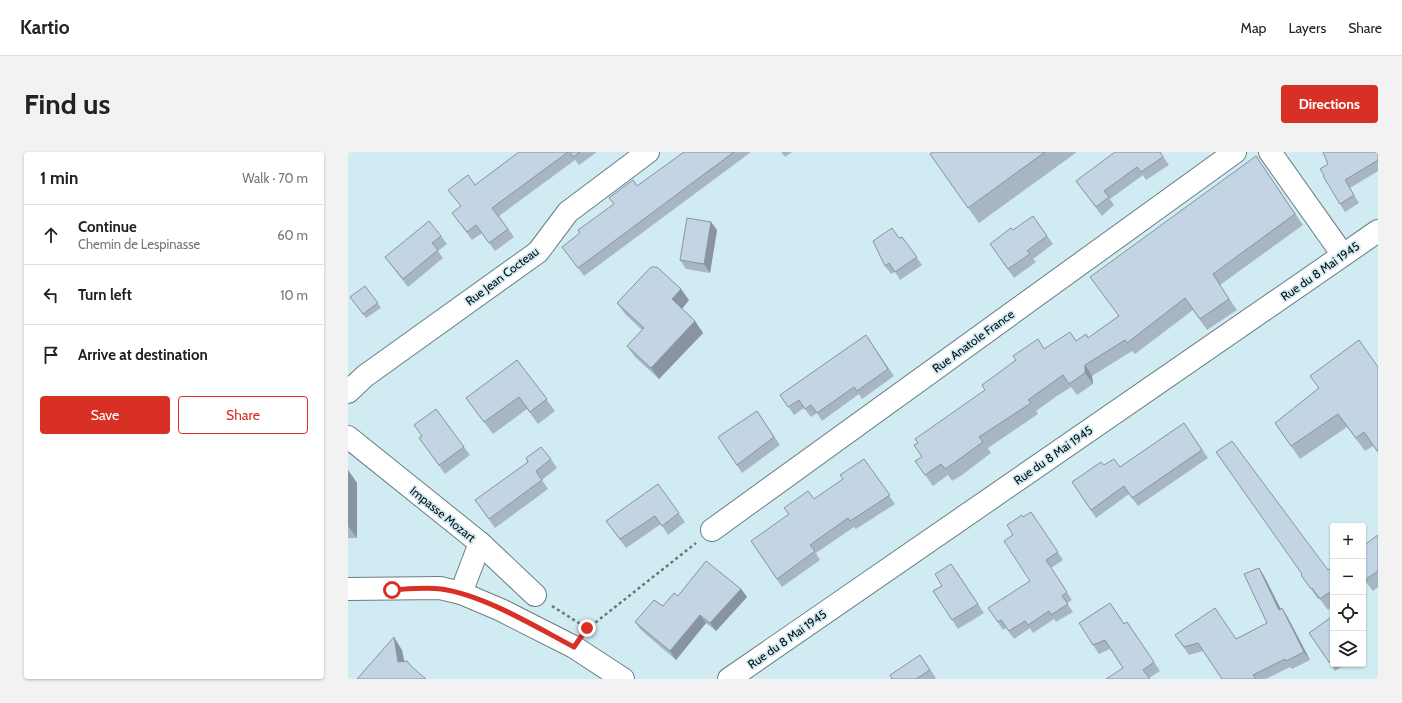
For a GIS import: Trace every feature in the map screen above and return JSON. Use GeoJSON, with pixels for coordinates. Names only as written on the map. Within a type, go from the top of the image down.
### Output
{"type":"FeatureCollection","features":[{"type":"Feature","properties":{"kind":"street","name":"Rue Jean Cocteau"},"geometry":{"type":"LineString","coordinates":[[348,392],[365,376],[538,252],[568,212],[648,152]]}},
{"type":"Feature","properties":{"kind":"street","name":"Rue Anatole France"},"geometry":{"type":"LineString","coordinates":[[712,530],[1234,152]]}},
{"type":"Feature","properties":{"kind":"street"},"geometry":{"type":"LineString","coordinates":[[1270,152],[1342,255]]}},
{"type":"Feature","properties":{"kind":"street","name":"Rue du 8 Mai 1945"},"geometry":{"type":"LineString","coordinates":[[729,679],[1378,231]]}},
{"type":"Feature","properties":{"kind":"street","name":"Impasse Mozart"},"geometry":{"type":"LineString","coordinates":[[348,438],[480,543],[535,595]]}},
{"type":"Feature","properties":{"kind":"street"},"geometry":{"type":"LineString","coordinates":[[461,593],[480,543]]}},
{"type":"Feature","properties":{"kind":"street"},"geometry":{"type":"LineString","coordinates":[[348,589],[440,588],[461,593],[501,610],[574,647],[623,679]]}},
{"type":"Feature","properties":{"kind":"path"},"geometry":{"type":"LineString","coordinates":[[574,647],[587,628],[712,530]]}},
{"type":"Feature","properties":{"kind":"path"},"geometry":{"type":"LineString","coordinates":[[535,595],[587,628]]}},
{"type":"Feature","properties":{"kind":"building"},"geometry":{"type":"Polygon","coordinates":[[[519,152],[568,152],[492,208],[508,229],[489,243],[476,225],[467,232],[452,213],[461,206],[448,190],[468,175],[475,185],[519,152]]]}},
{"type":"Feature","properties":{"kind":"building"},"geometry":{"type":"Polygon","coordinates":[[[570,152],[580,152],[573,157],[570,152]]]}},
{"type":"Feature","properties":{"kind":"building"},"geometry":{"type":"Polygon","coordinates":[[[684,152],[734,152],[578,268],[562,247],[580,233],[578,230],[614,204],[609,198],[633,180],[637,186],[684,152]]]}},
{"type":"Feature","properties":{"kind":"building"},"geometry":{"type":"Polygon","coordinates":[[[933,152],[1045,152],[968,208],[930,154],[933,152]]]}},
{"type":"Feature","properties":{"kind":"building"},"geometry":{"type":"Polygon","coordinates":[[[1115,152],[1160,152],[1163,157],[1141,172],[1137,167],[1104,191],[1109,197],[1096,207],[1076,181],[1115,152]]]}},
{"type":"Feature","properties":{"kind":"building"},"geometry":{"type":"Polygon","coordinates":[[[1323,152],[1378,152],[1378,160],[1345,180],[1354,195],[1340,204],[1320,169],[1328,164],[1323,152]]]}},
{"type":"Feature","properties":{"kind":"building"},"geometry":{"type":"Polygon","coordinates":[[[1256,156],[1295,214],[1213,274],[1229,299],[1200,319],[1185,298],[1127,343],[1125,340],[1085,365],[1085,373],[1069,384],[1063,375],[1028,400],[1031,403],[979,437],[983,442],[954,463],[945,469],[941,464],[925,475],[915,461],[922,457],[914,445],[918,443],[915,439],[985,390],[982,385],[1016,360],[1013,356],[1038,339],[1044,349],[1070,332],[1076,341],[1086,334],[1088,338],[1119,316],[1090,277],[1256,156]]]}},
{"type":"Feature","properties":{"kind":"building"},"geometry":{"type":"Polygon","coordinates":[[[1033,216],[1047,236],[1027,251],[1030,254],[1008,269],[990,244],[1011,228],[1013,230],[1033,216]]]}},
{"type":"Feature","properties":{"kind":"building"},"geometry":{"type":"Polygon","coordinates":[[[687,218],[711,222],[704,264],[680,260],[687,218]]]}},
{"type":"Feature","properties":{"kind":"building"},"geometry":{"type":"Polygon","coordinates":[[[429,221],[441,236],[432,243],[438,250],[403,279],[385,257],[429,221]]]}},
{"type":"Feature","properties":{"kind":"building"},"geometry":{"type":"Polygon","coordinates":[[[892,228],[899,238],[902,237],[917,257],[895,272],[889,263],[885,266],[873,241],[892,228]]]}},
{"type":"Feature","properties":{"kind":"building"},"geometry":{"type":"Polygon","coordinates":[[[651,267],[657,267],[681,289],[672,299],[695,321],[651,368],[627,346],[644,328],[617,303],[651,267]]]}},
{"type":"Feature","properties":{"kind":"building"},"geometry":{"type":"Polygon","coordinates":[[[365,286],[378,303],[363,314],[350,297],[365,286]]]}},
{"type":"Feature","properties":{"kind":"building"},"geometry":{"type":"Polygon","coordinates":[[[866,335],[888,369],[857,391],[854,387],[817,413],[811,405],[805,409],[799,400],[788,407],[780,395],[866,335]]]}},
{"type":"Feature","properties":{"kind":"building"},"geometry":{"type":"Polygon","coordinates":[[[1359,340],[1378,367],[1378,452],[1364,432],[1356,438],[1338,414],[1291,446],[1275,423],[1319,388],[1310,376],[1359,340]]]}},
{"type":"Feature","properties":{"kind":"building"},"geometry":{"type":"Polygon","coordinates":[[[517,360],[547,399],[530,412],[519,397],[484,422],[466,398],[517,360]]]}},
{"type":"Feature","properties":{"kind":"building"},"geometry":{"type":"Polygon","coordinates":[[[436,409],[464,447],[439,465],[419,438],[422,436],[414,425],[436,409]]]}},
{"type":"Feature","properties":{"kind":"building"},"geometry":{"type":"Polygon","coordinates":[[[757,411],[774,437],[737,465],[718,437],[757,411]]]}},
{"type":"Feature","properties":{"kind":"building"},"geometry":{"type":"Polygon","coordinates":[[[1184,423],[1202,450],[1132,498],[1124,486],[1091,510],[1072,482],[1101,462],[1104,465],[1114,459],[1120,467],[1184,423]]]}},
{"type":"Feature","properties":{"kind":"building"},"geometry":{"type":"Polygon","coordinates":[[[1232,441],[1328,570],[1330,569],[1330,592],[1320,599],[1312,588],[1311,589],[1216,452],[1232,441]]]}},
{"type":"Feature","properties":{"kind":"building"},"geometry":{"type":"Polygon","coordinates":[[[541,447],[551,459],[536,471],[542,480],[489,519],[475,500],[528,462],[526,458],[541,447]]]}},
{"type":"Feature","properties":{"kind":"building"},"geometry":{"type":"Polygon","coordinates":[[[864,459],[890,495],[850,521],[848,518],[810,545],[815,551],[777,579],[751,541],[789,514],[784,508],[808,491],[814,499],[843,479],[840,475],[864,459]]]}},
{"type":"Feature","properties":{"kind":"building"},"geometry":{"type":"Polygon","coordinates":[[[658,484],[679,513],[662,526],[655,516],[620,539],[606,521],[658,484]]]}},
{"type":"Feature","properties":{"kind":"building"},"geometry":{"type":"Polygon","coordinates":[[[1031,512],[1058,552],[1046,560],[1067,592],[1062,596],[1068,604],[1051,615],[1049,611],[1028,625],[1025,621],[1009,631],[1001,620],[998,622],[988,608],[1030,581],[1004,541],[1013,535],[1007,525],[1022,515],[1023,517],[1031,512]]]}},
{"type":"Feature","properties":{"kind":"building"},"geometry":{"type":"Polygon","coordinates":[[[1378,535],[1378,571],[1366,579],[1366,559],[1366,544],[1378,535]]]}},
{"type":"Feature","properties":{"kind":"building"},"geometry":{"type":"Polygon","coordinates":[[[706,561],[741,589],[710,623],[700,615],[670,651],[635,622],[654,600],[663,606],[674,593],[678,596],[706,561]]]}},
{"type":"Feature","properties":{"kind":"building"},"geometry":{"type":"Polygon","coordinates":[[[951,564],[978,604],[952,620],[933,591],[942,586],[935,574],[951,564]]]}},
{"type":"Feature","properties":{"kind":"building"},"geometry":{"type":"Polygon","coordinates":[[[1259,568],[1279,610],[1282,608],[1304,652],[1286,661],[1285,659],[1253,675],[1256,679],[1222,679],[1198,643],[1184,647],[1175,635],[1215,608],[1236,639],[1267,623],[1244,574],[1259,568]]]}},
{"type":"Feature","properties":{"kind":"building"},"geometry":{"type":"Polygon","coordinates":[[[1110,603],[1124,624],[1127,622],[1154,662],[1143,670],[1150,679],[1106,679],[1123,668],[1105,640],[1093,645],[1079,623],[1110,603]]]}},
{"type":"Feature","properties":{"kind":"building"},"geometry":{"type":"Polygon","coordinates":[[[1330,618],[1330,662],[1329,662],[1309,633],[1330,618]]]}},
{"type":"Feature","properties":{"kind":"building"},"geometry":{"type":"Polygon","coordinates":[[[394,637],[398,662],[407,661],[426,679],[357,679],[394,637]]]}},
{"type":"Feature","properties":{"kind":"building"},"geometry":{"type":"Polygon","coordinates":[[[920,655],[930,670],[916,679],[892,679],[890,675],[920,655]]]}},
{"type":"Feature","properties":{"kind":"route"},"geometry":{"type":"LineString","coordinates":[[392,590],[440,588],[461,593],[501,610],[574,647],[587,628]]}}]}
